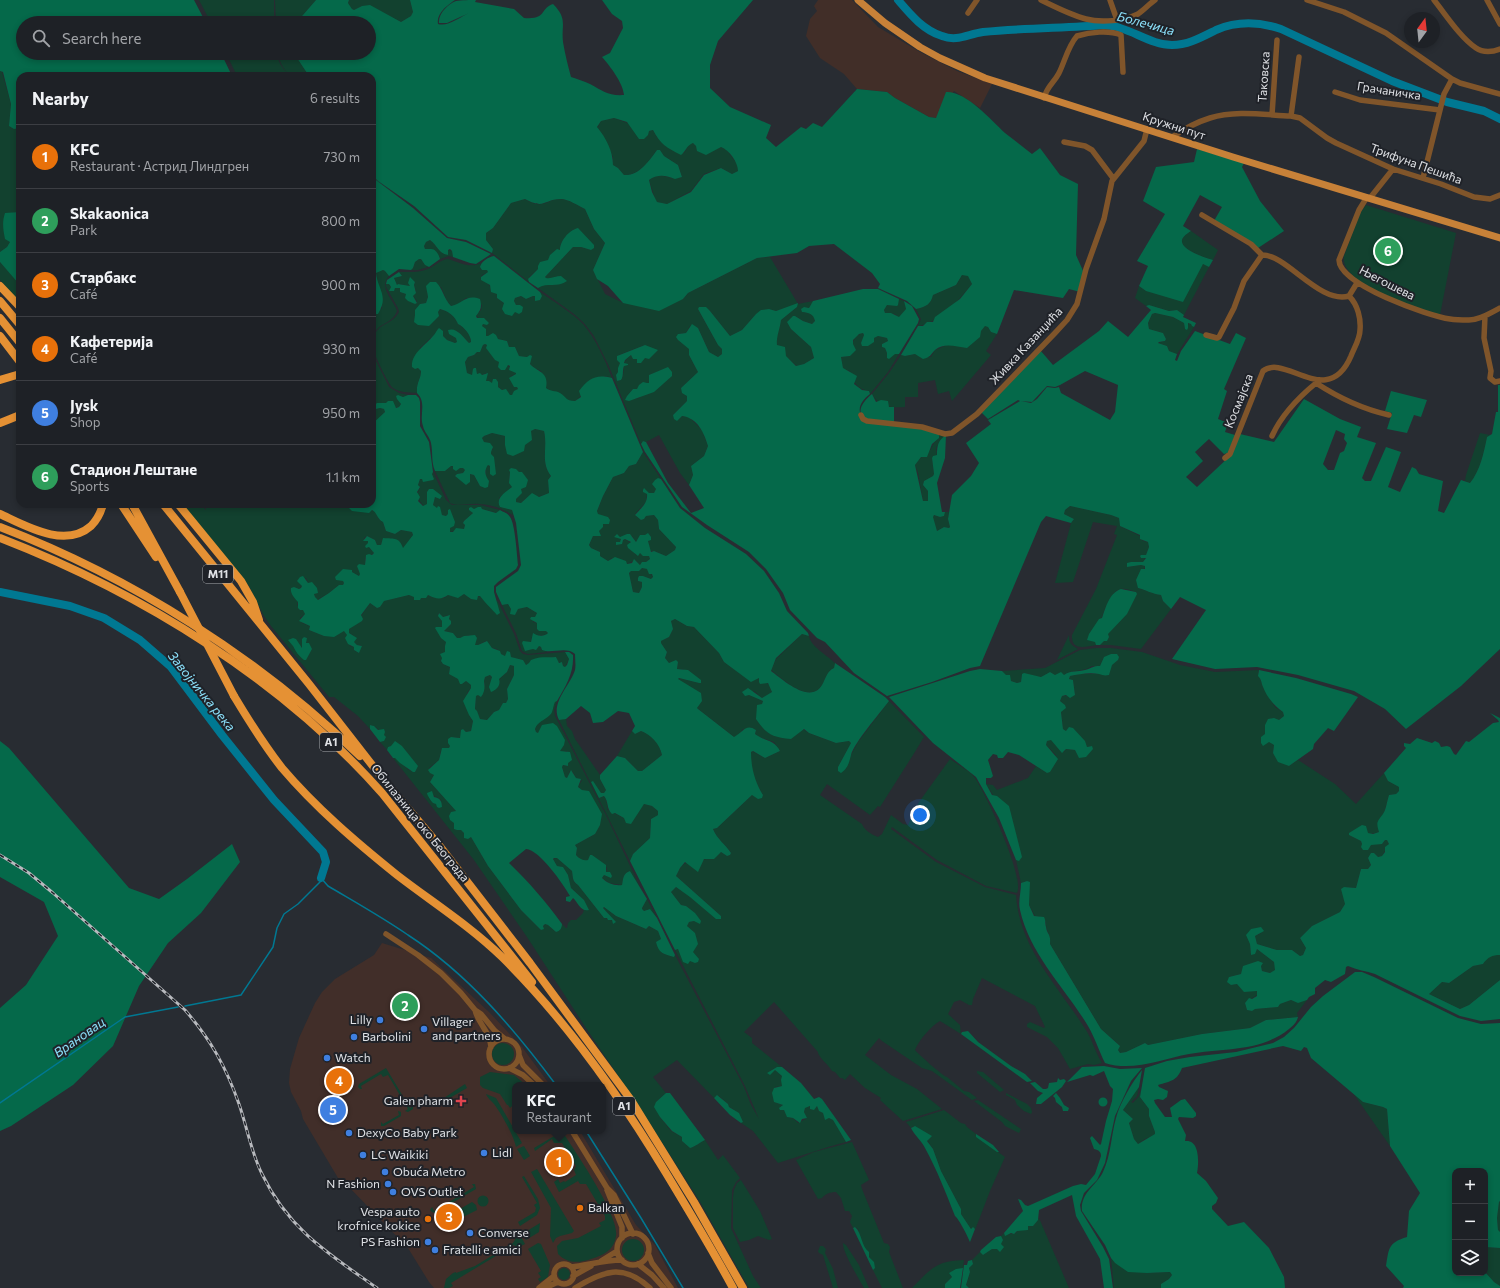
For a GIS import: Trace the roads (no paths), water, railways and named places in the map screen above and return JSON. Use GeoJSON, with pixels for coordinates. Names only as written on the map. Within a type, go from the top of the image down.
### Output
{"type":"FeatureCollection","features":[{"type":"Feature","properties":{"kind":"highway"},"geometry":{"type":"LineString","coordinates":[[0,286],[16,303]]}},
{"type":"Feature","properties":{"kind":"highway"},"geometry":{"type":"LineString","coordinates":[[0,301],[16,320]]}},
{"type":"Feature","properties":{"kind":"highway"},"geometry":{"type":"LineString","coordinates":[[0,318],[16,338]]}},
{"type":"Feature","properties":{"kind":"highway"},"geometry":{"type":"LineString","coordinates":[[0,336],[16,357]]}},
{"type":"Feature","properties":{"kind":"highway"},"geometry":{"type":"LineString","coordinates":[[0,380],[16,375]]}},
{"type":"Feature","properties":{"kind":"highway"},"geometry":{"type":"LineString","coordinates":[[0,423],[16,417]]}},
{"type":"Feature","properties":{"kind":"highway"},"geometry":{"type":"LineString","coordinates":[[0,514],[32,528],[56,535],[68,536],[82,532],[88,528],[96,519],[101,508]]}},
{"type":"Feature","properties":{"kind":"highway"},"geometry":{"type":"LineString","coordinates":[[124,508],[160,563],[173,578]]}},
{"type":"Feature","properties":{"kind":"highway"},"geometry":{"type":"LineString","coordinates":[[134,508],[173,578],[234,696],[262,741],[282,767],[304,793],[340,827],[399,876],[462,923],[489,946],[534,990],[579,1042]]}},
{"type":"Feature","properties":{"kind":"highway","name":"M11"},"geometry":{"type":"LineString","coordinates":[[166,508],[262,627]]}},
{"type":"Feature","properties":{"kind":"highway"},"geometry":{"type":"LineString","coordinates":[[181,508],[244,586],[253,602],[262,627],[383,778]]}},
{"type":"Feature","properties":{"kind":"highway","name":"Обилазница око Београда"},"geometry":{"type":"LineString","coordinates":[[0,527],[55,550],[101,572],[196,626],[290,694],[383,778]]}},
{"type":"Feature","properties":{"kind":"highway","name":"Обилазница око Београда"},"geometry":{"type":"LineString","coordinates":[[0,538],[85,575],[134,600],[174,623],[255,678],[304,718],[363,772],[382,793],[579,1042]]}},
{"type":"Feature","properties":{"kind":"highway","name":"A1"},"geometry":{"type":"LineString","coordinates":[[383,778],[438,844],[530,963],[631,1100],[694,1202],[743,1288]]}},
{"type":"Feature","properties":{"kind":"highway","name":"A1"},"geometry":{"type":"LineString","coordinates":[[579,1042],[634,1120],[710,1245],[733,1288]]}},
{"type":"Feature","properties":{"kind":"main road","name":"Кружни пут"},"geometry":{"type":"LineString","coordinates":[[858,0],[900,33],[940,58],[985,78],[1044,98],[1500,238]]}},
{"type":"Feature","properties":{"kind":"street"},"geometry":{"type":"LineString","coordinates":[[968,13],[977,0]]}},
{"type":"Feature","properties":{"kind":"street"},"geometry":{"type":"LineString","coordinates":[[1041,0],[1087,20],[1117,20],[1138,13],[1154,0]]}},
{"type":"Feature","properties":{"kind":"street"},"geometry":{"type":"LineString","coordinates":[[1110,0],[1117,20]]}},
{"type":"Feature","properties":{"kind":"street"},"geometry":{"type":"LineString","coordinates":[[1307,0],[1344,12],[1386,33],[1452,79],[1463,84],[1500,94]]}},
{"type":"Feature","properties":{"kind":"street"},"geometry":{"type":"LineString","coordinates":[[1434,0],[1475,47],[1483,51],[1492,52],[1500,48]]}},
{"type":"Feature","properties":{"kind":"street"},"geometry":{"type":"LineString","coordinates":[[1487,0],[1500,24]]}},
{"type":"Feature","properties":{"kind":"street"},"geometry":{"type":"LineString","coordinates":[[1044,98],[1047,88],[1060,71],[1077,36],[1106,32],[1121,35],[1123,72]]}},
{"type":"Feature","properties":{"kind":"street","name":"Таковска"},"geometry":{"type":"LineString","coordinates":[[1272,115],[1277,40]]}},
{"type":"Feature","properties":{"kind":"street"},"geometry":{"type":"LineString","coordinates":[[1290,116],[1299,57]]}},
{"type":"Feature","properties":{"kind":"street"},"geometry":{"type":"LineString","coordinates":[[1423,178],[1441,103],[1452,79]]}},
{"type":"Feature","properties":{"kind":"street","name":"Грачаничка"},"geometry":{"type":"LineString","coordinates":[[1335,92],[1360,100],[1440,110]]}},
{"type":"Feature","properties":{"kind":"street","name":"Трифуна Пешића"},"geometry":{"type":"LineString","coordinates":[[1172,137],[1189,126],[1211,117],[1240,114],[1290,116],[1300,118],[1322,135],[1336,143],[1393,169],[1423,178],[1474,197],[1490,199],[1500,195]]}},
{"type":"Feature","properties":{"kind":"street","name":"Живка Казанџића"},"geometry":{"type":"LineString","coordinates":[[861,415],[863,419],[867,421],[922,427],[944,434],[952,433],[977,414],[1067,320],[1077,304],[1086,269],[1104,219],[1114,178],[1144,141],[1147,129]]}},
{"type":"Feature","properties":{"kind":"street"},"geometry":{"type":"LineString","coordinates":[[1064,142],[1085,146],[1092,150],[1114,178]]}},
{"type":"Feature","properties":{"kind":"street","name":"Његошева"},"geometry":{"type":"LineString","coordinates":[[1393,169],[1356,215],[1339,260],[1340,267],[1357,283],[1406,306],[1450,320],[1471,320],[1485,316],[1500,308]]}},
{"type":"Feature","properties":{"kind":"street"},"geometry":{"type":"LineString","coordinates":[[1202,215],[1251,244],[1262,255],[1266,255],[1280,262],[1319,289],[1337,298],[1349,296],[1357,283]]}},
{"type":"Feature","properties":{"kind":"street"},"geometry":{"type":"LineString","coordinates":[[1206,335],[1217,338],[1219,337],[1239,296],[1244,281],[1262,255]]}},
{"type":"Feature","properties":{"kind":"street"},"geometry":{"type":"LineString","coordinates":[[1272,436],[1293,407],[1318,382],[1334,378],[1342,372],[1350,359],[1359,338],[1360,328],[1358,312],[1349,296]]}},
{"type":"Feature","properties":{"kind":"street"},"geometry":{"type":"LineString","coordinates":[[1485,316],[1484,338],[1491,371],[1490,378],[1495,382],[1500,381]]}},
{"type":"Feature","properties":{"kind":"street","name":"Космајска"},"geometry":{"type":"LineString","coordinates":[[1225,458],[1230,454],[1266,369],[1274,367],[1318,382]]}},
{"type":"Feature","properties":{"kind":"street"},"geometry":{"type":"LineString","coordinates":[[1318,382],[1335,396],[1355,405],[1389,414]]}},
{"type":"Feature","properties":{"kind":"street"},"geometry":{"type":"LineString","coordinates":[[386,934],[418,955],[441,973],[475,1010],[481,1014],[497,1033],[505,1039],[511,1041],[516,1046],[518,1055],[523,1065],[540,1082]]}},
{"type":"Feature","properties":{"kind":"street"},"geometry":{"type":"LineString","coordinates":[[475,1010],[476,1016],[489,1035],[491,1047],[489,1056],[494,1065],[499,1068],[509,1068],[523,1075],[531,1082]]}},
{"type":"Feature","properties":{"kind":"street"},"geometry":{"type":"LineString","coordinates":[[491,1047],[495,1042],[505,1039]]}},
{"type":"Feature","properties":{"kind":"street"},"geometry":{"type":"LineString","coordinates":[[509,1068],[517,1061],[518,1055]]}},
{"type":"Feature","properties":{"kind":"street"},"geometry":{"type":"LineString","coordinates":[[574,1134],[607,1188],[620,1205],[633,1234]]}},
{"type":"Feature","properties":{"kind":"street"},"geometry":{"type":"LineString","coordinates":[[607,1188],[622,1227],[622,1238]]}},
{"type":"Feature","properties":{"kind":"street"},"geometry":{"type":"LineString","coordinates":[[648,1254],[643,1261],[638,1264],[629,1264],[622,1260],[617,1251],[618,1244],[622,1238],[629,1234],[641,1236],[647,1242],[649,1250],[648,1254],[652,1263],[671,1288]]}},
{"type":"Feature","properties":{"kind":"street"},"geometry":{"type":"LineString","coordinates":[[539,1288],[554,1276],[555,1270],[559,1266],[564,1264],[571,1267],[592,1264],[601,1261],[617,1251]]}},
{"type":"Feature","properties":{"kind":"street"},"geometry":{"type":"LineString","coordinates":[[601,1261],[622,1260]]}},
{"type":"Feature","properties":{"kind":"street"},"geometry":{"type":"LineString","coordinates":[[573,1276],[592,1264]]}},
{"type":"Feature","properties":{"kind":"street"},"geometry":{"type":"LineString","coordinates":[[638,1264],[652,1275],[664,1288]]}},
{"type":"Feature","properties":{"kind":"street"},"geometry":{"type":"LineString","coordinates":[[545,1288],[558,1282],[567,1283],[571,1281],[573,1271],[571,1267]]}},
{"type":"Feature","properties":{"kind":"street"},"geometry":{"type":"LineString","coordinates":[[575,1288],[594,1276],[618,1272],[634,1276],[650,1288]]}},
{"type":"Feature","properties":{"kind":"street"},"geometry":{"type":"LineString","coordinates":[[554,1276],[558,1282]]}},
{"type":"Feature","properties":{"kind":"waterway","name":"Болечица"},"geometry":{"type":"LineString","coordinates":[[898,0],[923,26],[947,38],[958,38],[983,32],[1105,25],[1118,27],[1159,43],[1178,45],[1232,25],[1265,25],[1281,29],[1392,81],[1447,102],[1484,111],[1500,119]]}},
{"type":"Feature","properties":{"kind":"waterway","name":"Завојничка река"},"geometry":{"type":"LineString","coordinates":[[0,592],[70,606],[104,618],[140,640],[171,667],[222,735],[274,800],[323,852],[326,862],[321,878]]}},
{"type":"Feature","properties":{"kind":"waterway"},"geometry":{"type":"LineString","coordinates":[[185,1006],[241,995],[273,947],[277,928],[284,914],[298,904],[320,882],[321,878],[328,886],[398,928],[430,950],[451,967],[507,1023],[554,1082]]}},
{"type":"Feature","properties":{"kind":"waterway","name":"Врановац"},"geometry":{"type":"LineString","coordinates":[[0,1103],[125,1017],[178,1007]]}},
{"type":"Feature","properties":{"kind":"waterway"},"geometry":{"type":"LineString","coordinates":[[588,1134],[683,1288]]}},
{"type":"Feature","properties":{"kind":"railway"},"geometry":{"type":"LineString","coordinates":[[0,855],[29,873],[53,893],[185,1010],[203,1032],[217,1054],[229,1078],[239,1104],[258,1166],[273,1194],[285,1211],[312,1239],[327,1252],[377,1288]]}},
{"type":"Feature","properties":{"kind":"place","name":"Стадион Лештане"},"geometry":{"type":"Point","coordinates":[1388,251]}},
{"type":"Feature","properties":{"kind":"place","name":"Skakaonica"},"geometry":{"type":"Point","coordinates":[405,1006]}},
{"type":"Feature","properties":{"kind":"place","name":"Lilly"},"geometry":{"type":"Point","coordinates":[380,1020]}},
{"type":"Feature","properties":{"kind":"place","name":"Villager and partners"},"geometry":{"type":"Point","coordinates":[424,1029]}},
{"type":"Feature","properties":{"kind":"place","name":"Barbolini"},"geometry":{"type":"Point","coordinates":[354,1037]}},
{"type":"Feature","properties":{"kind":"place","name":"Watch"},"geometry":{"type":"Point","coordinates":[327,1058]}},
{"type":"Feature","properties":{"kind":"place","name":"Кафетерија"},"geometry":{"type":"Point","coordinates":[339,1081]}},
{"type":"Feature","properties":{"kind":"place","name":"Galen pharm"},"geometry":{"type":"Point","coordinates":[461,1101]}},
{"type":"Feature","properties":{"kind":"place","name":"Jysk"},"geometry":{"type":"Point","coordinates":[333,1110]}},
{"type":"Feature","properties":{"kind":"place","name":"DexyCo Baby Park"},"geometry":{"type":"Point","coordinates":[349,1133]}},
{"type":"Feature","properties":{"kind":"place","name":"Lidl"},"geometry":{"type":"Point","coordinates":[484,1153]}},
{"type":"Feature","properties":{"kind":"place","name":"LC Waikiki"},"geometry":{"type":"Point","coordinates":[363,1155]}},
{"type":"Feature","properties":{"kind":"place","name":"KFC"},"geometry":{"type":"Point","coordinates":[559,1162]}},
{"type":"Feature","properties":{"kind":"place","name":"Obuća Metro"},"geometry":{"type":"Point","coordinates":[385,1172]}},
{"type":"Feature","properties":{"kind":"place","name":"N Fashion"},"geometry":{"type":"Point","coordinates":[388,1184]}},
{"type":"Feature","properties":{"kind":"place","name":"OVS Outlet"},"geometry":{"type":"Point","coordinates":[393,1192]}},
{"type":"Feature","properties":{"kind":"place","name":"Balkan"},"geometry":{"type":"Point","coordinates":[580,1208]}},
{"type":"Feature","properties":{"kind":"place","name":"Старбакс"},"geometry":{"type":"Point","coordinates":[449,1217]}},
{"type":"Feature","properties":{"kind":"place","name":"Vespa auto krofnice kokice"},"geometry":{"type":"Point","coordinates":[428,1219]}},
{"type":"Feature","properties":{"kind":"place","name":"Converse"},"geometry":{"type":"Point","coordinates":[470,1233]}},
{"type":"Feature","properties":{"kind":"place","name":"PS Fashion"},"geometry":{"type":"Point","coordinates":[428,1242]}},
{"type":"Feature","properties":{"kind":"place","name":"Fratelli e amici"},"geometry":{"type":"Point","coordinates":[435,1250]}}]}
